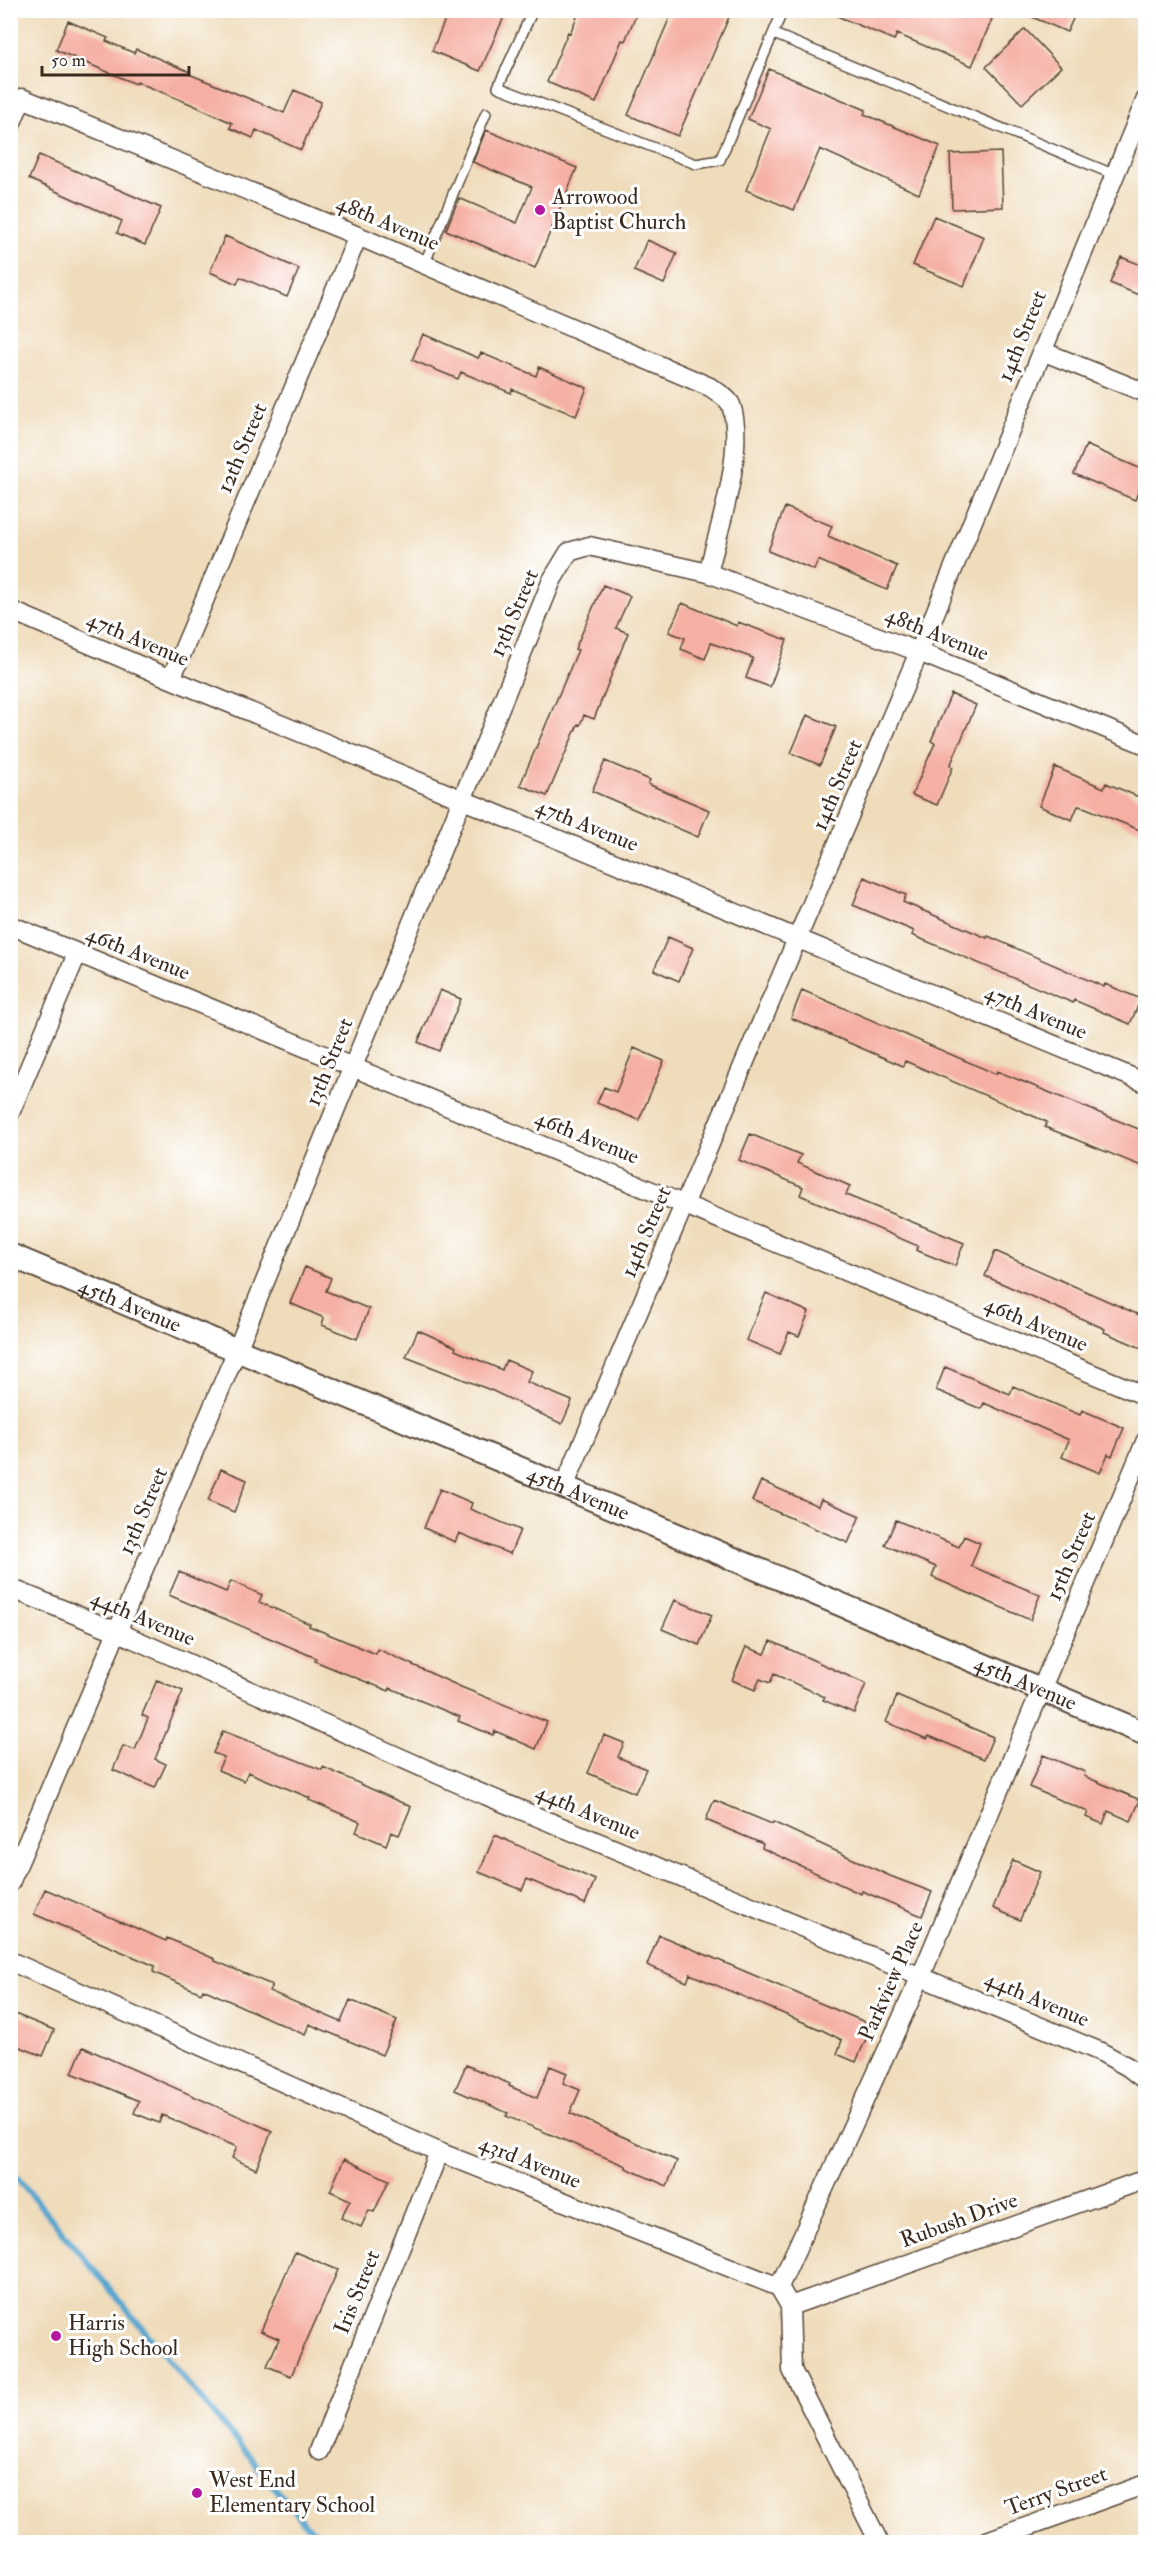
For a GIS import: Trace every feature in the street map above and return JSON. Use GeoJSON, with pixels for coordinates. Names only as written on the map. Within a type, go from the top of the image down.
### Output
{"type":"FeatureCollection","features":[{"type":"Feature","properties":{"kind":"street","name":"48th Avenue"},"geometry":{"type":"LineString","coordinates":[[10,127],[22,98],[358,236],[710,387],[730,403],[735,426],[735,459],[708,573],[920,652],[1146,745]]}},
{"type":"Feature","properties":{"kind":"street","name":"14th Street"},"geometry":{"type":"LineString","coordinates":[[564,1487],[920,652],[1146,99]]}},
{"type":"Feature","properties":{"kind":"street","name":"12th Street"},"geometry":{"type":"LineString","coordinates":[[171,679],[358,236]]}},
{"type":"Feature","properties":{"kind":"street"},"geometry":{"type":"LineString","coordinates":[[1042,351],[1146,393]]}},
{"type":"Feature","properties":{"kind":"street","name":"13th Street"},"geometry":{"type":"LineString","coordinates":[[10,1883],[237,1350],[552,580],[569,552],[589,546],[708,573]]}},
{"type":"Feature","properties":{"kind":"street","name":"47th Avenue"},"geometry":{"type":"LineString","coordinates":[[10,610],[463,801],[1146,1083]]}},
{"type":"Feature","properties":{"kind":"street","name":"46th Avenue"},"geometry":{"type":"LineString","coordinates":[[10,925],[1146,1396]]}},
{"type":"Feature","properties":{"kind":"street"},"geometry":{"type":"LineString","coordinates":[[10,1113],[77,954]]}},
{"type":"Feature","properties":{"kind":"street","name":"45th Avenue"},"geometry":{"type":"LineString","coordinates":[[10,1255],[1146,1734]]}},
{"type":"Feature","properties":{"kind":"street","name":"15th Street"},"geometry":{"type":"LineString","coordinates":[[1040,1691],[1146,1440]]}},
{"type":"Feature","properties":{"kind":"street","name":"44th Avenue"},"geometry":{"type":"LineString","coordinates":[[10,1588],[118,1632],[473,1790],[1101,2052],[1128,2067],[1146,2081]]}},
{"type":"Feature","properties":{"kind":"street","name":"Parkview Place"},"geometry":{"type":"LineString","coordinates":[[779,2287],[921,1976],[1040,1691]]}},
{"type":"Feature","properties":{"kind":"street","name":"43rd Avenue"},"geometry":{"type":"LineString","coordinates":[[10,1961],[440,2152],[779,2287]]}},
{"type":"Feature","properties":{"kind":"street","name":"Iris Street"},"geometry":{"type":"LineString","coordinates":[[319,2451],[440,2152]]}},
{"type":"Feature","properties":{"kind":"street","name":"Rubush Drive"},"geometry":{"type":"LineString","coordinates":[[790,2306],[1146,2179]]}},
{"type":"Feature","properties":{"kind":"street"},"geometry":{"type":"LineString","coordinates":[[779,2287],[790,2306],[792,2370],[879,2542]]}},
{"type":"Feature","properties":{"kind":"street","name":"Terry Street"},"geometry":{"type":"LineString","coordinates":[[984,2542],[1146,2484]]}},
{"type":"Feature","properties":{"kind":"lane"},"geometry":{"type":"LineString","coordinates":[[533,10],[498,87],[696,164],[720,160],[783,10]]}},
{"type":"Feature","properties":{"kind":"lane"},"geometry":{"type":"LineString","coordinates":[[774,34],[1115,174]]}},
{"type":"Feature","properties":{"kind":"lane"},"geometry":{"type":"LineString","coordinates":[[424,265],[486,113]]}},
{"type":"Feature","properties":{"kind":"building"},"geometry":{"type":"Polygon","coordinates":[[[449,10],[507,10],[480,71],[432,51],[449,10]]]}},
{"type":"Feature","properties":{"kind":"building"},"geometry":{"type":"Polygon","coordinates":[[[580,10],[638,10],[625,41],[622,40],[596,103],[547,82],[580,10]]]}},
{"type":"Feature","properties":{"kind":"building"},"geometry":{"type":"Polygon","coordinates":[[[673,10],[732,10],[678,136],[628,115],[673,10]]]}},
{"type":"Feature","properties":{"kind":"building"},"geometry":{"type":"Polygon","coordinates":[[[973,10],[992,19],[972,66],[897,34],[894,40],[825,11],[973,10]]]}},
{"type":"Feature","properties":{"kind":"building"},"geometry":{"type":"Polygon","coordinates":[[[1016,10],[1077,10],[1067,32],[1016,10]]]}},
{"type":"Feature","properties":{"kind":"building"},"geometry":{"type":"Polygon","coordinates":[[[68,21],[108,38],[106,41],[134,53],[136,49],[190,72],[189,74],[284,113],[294,90],[321,102],[301,150],[256,130],[253,138],[230,128],[232,123],[193,105],[56,50],[68,21]]]}},
{"type":"Feature","properties":{"kind":"building"},"geometry":{"type":"Polygon","coordinates":[[[1025,29],[1061,67],[1022,104],[986,67],[1025,29]]]}},
{"type":"Feature","properties":{"kind":"building"},"geometry":{"type":"Polygon","coordinates":[[[769,69],[866,110],[864,114],[940,146],[919,194],[820,149],[794,210],[746,190],[771,129],[748,119],[769,69]]]}},
{"type":"Feature","properties":{"kind":"building","name":"Arrowood Baptist Church"},"geometry":{"type":"Polygon","coordinates":[[[486,130],[577,168],[535,268],[446,230],[459,198],[517,223],[532,187],[473,162],[486,130]]]}},
{"type":"Feature","properties":{"kind":"building"},"geometry":{"type":"Polygon","coordinates":[[[1001,152],[1003,207],[952,209],[950,154],[1001,152]]]}},
{"type":"Feature","properties":{"kind":"building"},"geometry":{"type":"Polygon","coordinates":[[[39,155],[161,208],[145,245],[117,233],[122,221],[29,179],[39,155]]]}},
{"type":"Feature","properties":{"kind":"building"},"geometry":{"type":"Polygon","coordinates":[[[934,216],[984,237],[964,286],[913,265],[934,216]]]}},
{"type":"Feature","properties":{"kind":"building"},"geometry":{"type":"Polygon","coordinates":[[[225,236],[299,269],[287,297],[240,277],[237,284],[210,272],[225,236]]]}},
{"type":"Feature","properties":{"kind":"building"},"geometry":{"type":"Polygon","coordinates":[[[647,240],[677,253],[664,284],[634,271],[647,240]]]}},
{"type":"Feature","properties":{"kind":"building"},"geometry":{"type":"Polygon","coordinates":[[[1121,257],[1146,267],[1146,298],[1110,283],[1121,257]]]}},
{"type":"Feature","properties":{"kind":"building"},"geometry":{"type":"Polygon","coordinates":[[[423,334],[478,358],[481,353],[536,376],[539,367],[587,388],[576,416],[512,389],[511,393],[461,372],[458,379],[412,360],[423,334]]]}},
{"type":"Feature","properties":{"kind":"building"},"geometry":{"type":"Polygon","coordinates":[[[1086,445],[1146,471],[1135,500],[1074,474],[1086,445]]]}},
{"type":"Feature","properties":{"kind":"building"},"geometry":{"type":"Polygon","coordinates":[[[785,507],[832,526],[828,536],[897,566],[887,590],[818,560],[814,570],[768,551],[785,507]]]}},
{"type":"Feature","properties":{"kind":"building"},"geometry":{"type":"Polygon","coordinates":[[[603,585],[630,596],[616,628],[628,633],[594,719],[584,715],[580,725],[578,724],[547,796],[520,785],[578,650],[575,649],[603,585]]]}},
{"type":"Feature","properties":{"kind":"building"},"geometry":{"type":"Polygon","coordinates":[[[682,603],[737,626],[738,622],[787,640],[770,687],[746,678],[753,658],[711,643],[705,659],[681,649],[685,638],[669,632],[682,603]]]}},
{"type":"Feature","properties":{"kind":"building"},"geometry":{"type":"Polygon","coordinates":[[[951,694],[976,705],[950,766],[953,767],[937,805],[912,795],[935,743],[931,741],[951,694]]]}},
{"type":"Feature","properties":{"kind":"building"},"geometry":{"type":"Polygon","coordinates":[[[807,715],[836,727],[820,765],[791,753],[807,715]]]}},
{"type":"Feature","properties":{"kind":"building"},"geometry":{"type":"Polygon","coordinates":[[[605,761],[650,780],[648,784],[709,810],[698,837],[592,791],[605,761]]]}},
{"type":"Feature","properties":{"kind":"building"},"geometry":{"type":"Polygon","coordinates":[[[1055,767],[1104,788],[1106,783],[1146,800],[1146,822],[1142,831],[1078,806],[1072,820],[1039,806],[1055,767]]]}},
{"type":"Feature","properties":{"kind":"building"},"geometry":{"type":"Polygon","coordinates":[[[864,877],[906,895],[903,902],[1104,987],[1105,984],[1141,999],[1130,1024],[1074,1000],[1073,1003],[912,935],[914,931],[853,905],[864,877]]]}},
{"type":"Feature","properties":{"kind":"building"},"geometry":{"type":"Polygon","coordinates":[[[668,937],[693,948],[679,981],[654,970],[668,937]]]}},
{"type":"Feature","properties":{"kind":"building"},"geometry":{"type":"Polygon","coordinates":[[[440,990],[461,999],[439,1051],[418,1042],[440,990]]]}},
{"type":"Feature","properties":{"kind":"building"},"geometry":{"type":"Polygon","coordinates":[[[802,990],[996,1074],[997,1071],[1146,1132],[1146,1168],[1045,1127],[1047,1122],[905,1061],[903,1066],[791,1018],[802,990]]]}},
{"type":"Feature","properties":{"kind":"building"},"geometry":{"type":"Polygon","coordinates":[[[634,1048],[664,1061],[639,1120],[597,1103],[604,1087],[616,1092],[634,1048]]]}},
{"type":"Feature","properties":{"kind":"building"},"geometry":{"type":"Polygon","coordinates":[[[750,1134],[801,1155],[797,1163],[850,1186],[846,1195],[964,1243],[955,1266],[916,1250],[918,1246],[800,1195],[803,1187],[739,1160],[750,1134]]]}},
{"type":"Feature","properties":{"kind":"building"},"geometry":{"type":"Polygon","coordinates":[[[995,1251],[1146,1318],[1146,1350],[1104,1332],[1105,1329],[985,1276],[995,1251]]]}},
{"type":"Feature","properties":{"kind":"building"},"geometry":{"type":"Polygon","coordinates":[[[305,1267],[331,1278],[326,1291],[369,1309],[357,1339],[322,1325],[324,1318],[290,1303],[305,1267]]]}},
{"type":"Feature","properties":{"kind":"building"},"geometry":{"type":"Polygon","coordinates":[[[766,1293],[809,1312],[799,1336],[789,1332],[780,1354],[746,1340],[766,1293]]]}},
{"type":"Feature","properties":{"kind":"building"},"geometry":{"type":"Polygon","coordinates":[[[418,1330],[456,1347],[455,1350],[502,1370],[506,1360],[532,1371],[527,1382],[572,1401],[562,1424],[493,1391],[406,1357],[418,1330]]]}},
{"type":"Feature","properties":{"kind":"building"},"geometry":{"type":"Polygon","coordinates":[[[945,1367],[1010,1394],[1013,1386],[1080,1415],[1082,1410],[1124,1428],[1112,1456],[1108,1454],[1100,1473],[1062,1457],[1069,1440],[984,1403],[981,1409],[936,1390],[945,1367]]]}},
{"type":"Feature","properties":{"kind":"building"},"geometry":{"type":"Polygon","coordinates":[[[221,1469],[247,1480],[234,1512],[208,1501],[221,1469]]]}},
{"type":"Feature","properties":{"kind":"building"},"geometry":{"type":"Polygon","coordinates":[[[761,1481],[818,1506],[821,1499],[860,1516],[848,1543],[752,1501],[761,1481]]]}},
{"type":"Feature","properties":{"kind":"building"},"geometry":{"type":"Polygon","coordinates":[[[440,1489],[472,1503],[470,1509],[520,1530],[510,1554],[459,1533],[455,1542],[424,1528],[440,1489]]]}},
{"type":"Feature","properties":{"kind":"building"},"geometry":{"type":"Polygon","coordinates":[[[896,1520],[959,1547],[964,1536],[980,1543],[971,1566],[1040,1595],[1030,1620],[932,1577],[936,1567],[885,1545],[896,1520]]]}},
{"type":"Feature","properties":{"kind":"building"},"geometry":{"type":"Polygon","coordinates":[[[179,1572],[226,1592],[231,1581],[262,1595],[259,1602],[310,1624],[309,1626],[376,1654],[378,1649],[461,1687],[547,1722],[536,1749],[495,1731],[493,1735],[458,1721],[460,1717],[390,1688],[389,1691],[315,1661],[316,1658],[169,1595],[179,1572]]]}},
{"type":"Feature","properties":{"kind":"building"},"geometry":{"type":"Polygon","coordinates":[[[675,1600],[712,1615],[699,1645],[662,1629],[675,1600]]]}},
{"type":"Feature","properties":{"kind":"building"},"geometry":{"type":"Polygon","coordinates":[[[771,1641],[866,1684],[854,1713],[823,1700],[825,1697],[774,1674],[770,1683],[760,1679],[755,1690],[732,1680],[746,1647],[765,1654],[771,1641]]]}},
{"type":"Feature","properties":{"kind":"building"},"geometry":{"type":"Polygon","coordinates":[[[157,1680],[183,1691],[155,1759],[166,1764],[155,1788],[113,1770],[123,1746],[135,1750],[148,1718],[142,1715],[157,1680]]]}},
{"type":"Feature","properties":{"kind":"building"},"geometry":{"type":"Polygon","coordinates":[[[897,1696],[993,1737],[984,1759],[929,1736],[927,1739],[886,1722],[897,1696]]]}},
{"type":"Feature","properties":{"kind":"building"},"geometry":{"type":"Polygon","coordinates":[[[223,1731],[322,1770],[323,1767],[411,1807],[399,1835],[391,1832],[386,1845],[356,1832],[360,1822],[309,1800],[310,1798],[248,1772],[244,1781],[218,1770],[224,1757],[213,1753],[223,1731]]]}},
{"type":"Feature","properties":{"kind":"building"},"geometry":{"type":"Polygon","coordinates":[[[604,1735],[624,1743],[618,1757],[646,1769],[635,1793],[588,1773],[604,1735]]]}},
{"type":"Feature","properties":{"kind":"building"},"geometry":{"type":"Polygon","coordinates":[[[1043,1755],[1085,1772],[1084,1776],[1140,1800],[1131,1821],[1108,1811],[1103,1824],[1086,1817],[1088,1812],[1029,1787],[1043,1755]]]}},
{"type":"Feature","properties":{"kind":"building"},"geometry":{"type":"Polygon","coordinates":[[[714,1800],[772,1824],[773,1822],[890,1876],[932,1892],[922,1916],[862,1891],[861,1894],[762,1848],[763,1844],[706,1820],[714,1800]]]}},
{"type":"Feature","properties":{"kind":"building"},"geometry":{"type":"Polygon","coordinates":[[[495,1835],[595,1880],[585,1904],[527,1879],[522,1890],[479,1872],[495,1835]]]}},
{"type":"Feature","properties":{"kind":"building"},"geometry":{"type":"Polygon","coordinates":[[[1013,1860],[1040,1872],[1020,1920],[993,1908],[1013,1860]]]}},
{"type":"Feature","properties":{"kind":"building"},"geometry":{"type":"Polygon","coordinates":[[[45,1889],[166,1941],[167,1938],[215,1959],[215,1961],[272,1985],[269,1991],[341,2022],[350,2000],[397,2020],[382,2055],[309,2024],[305,2035],[203,1989],[201,1993],[153,1972],[155,1966],[34,1914],[45,1889]]]}},
{"type":"Feature","properties":{"kind":"building"},"geometry":{"type":"Polygon","coordinates":[[[659,1935],[872,2025],[856,2062],[837,2054],[842,2040],[824,2031],[690,1974],[687,1982],[647,1965],[659,1935]]]}},
{"type":"Feature","properties":{"kind":"building"},"geometry":{"type":"Polygon","coordinates":[[[10,2012],[54,2030],[43,2056],[10,2043],[10,2012]]]}},
{"type":"Feature","properties":{"kind":"building"},"geometry":{"type":"Polygon","coordinates":[[[83,2047],[272,2131],[256,2169],[232,2158],[237,2147],[162,2115],[159,2123],[134,2113],[139,2101],[72,2073],[83,2047]]]}},
{"type":"Feature","properties":{"kind":"building"},"geometry":{"type":"Polygon","coordinates":[[[466,2065],[537,2098],[550,2066],[567,2073],[563,2083],[580,2090],[570,2113],[677,2161],[667,2186],[626,2166],[506,2116],[508,2113],[455,2090],[466,2065]]]}},
{"type":"Feature","properties":{"kind":"building"},"geometry":{"type":"Polygon","coordinates":[[[344,2159],[389,2180],[374,2212],[369,2210],[361,2227],[341,2218],[350,2200],[330,2191],[344,2159]]]}},
{"type":"Feature","properties":{"kind":"building"},"geometry":{"type":"Polygon","coordinates":[[[295,2252],[338,2270],[291,2376],[267,2366],[279,2339],[261,2331],[295,2252]]]}},
{"type":"Feature","properties":{"kind":"waterway"},"geometry":{"type":"LineString","coordinates":[[10,2169],[306,2525],[331,2542]]}},
{"type":"Feature","properties":{"kind":"place","name":"Arrowood Baptist Church"},"geometry":{"type":"Point","coordinates":[540,210]}},
{"type":"Feature","properties":{"kind":"place","name":"Harris High School"},"geometry":{"type":"Point","coordinates":[56,2336]}},
{"type":"Feature","properties":{"kind":"place","name":"West End Elementary School"},"geometry":{"type":"Point","coordinates":[197,2493]}}]}
